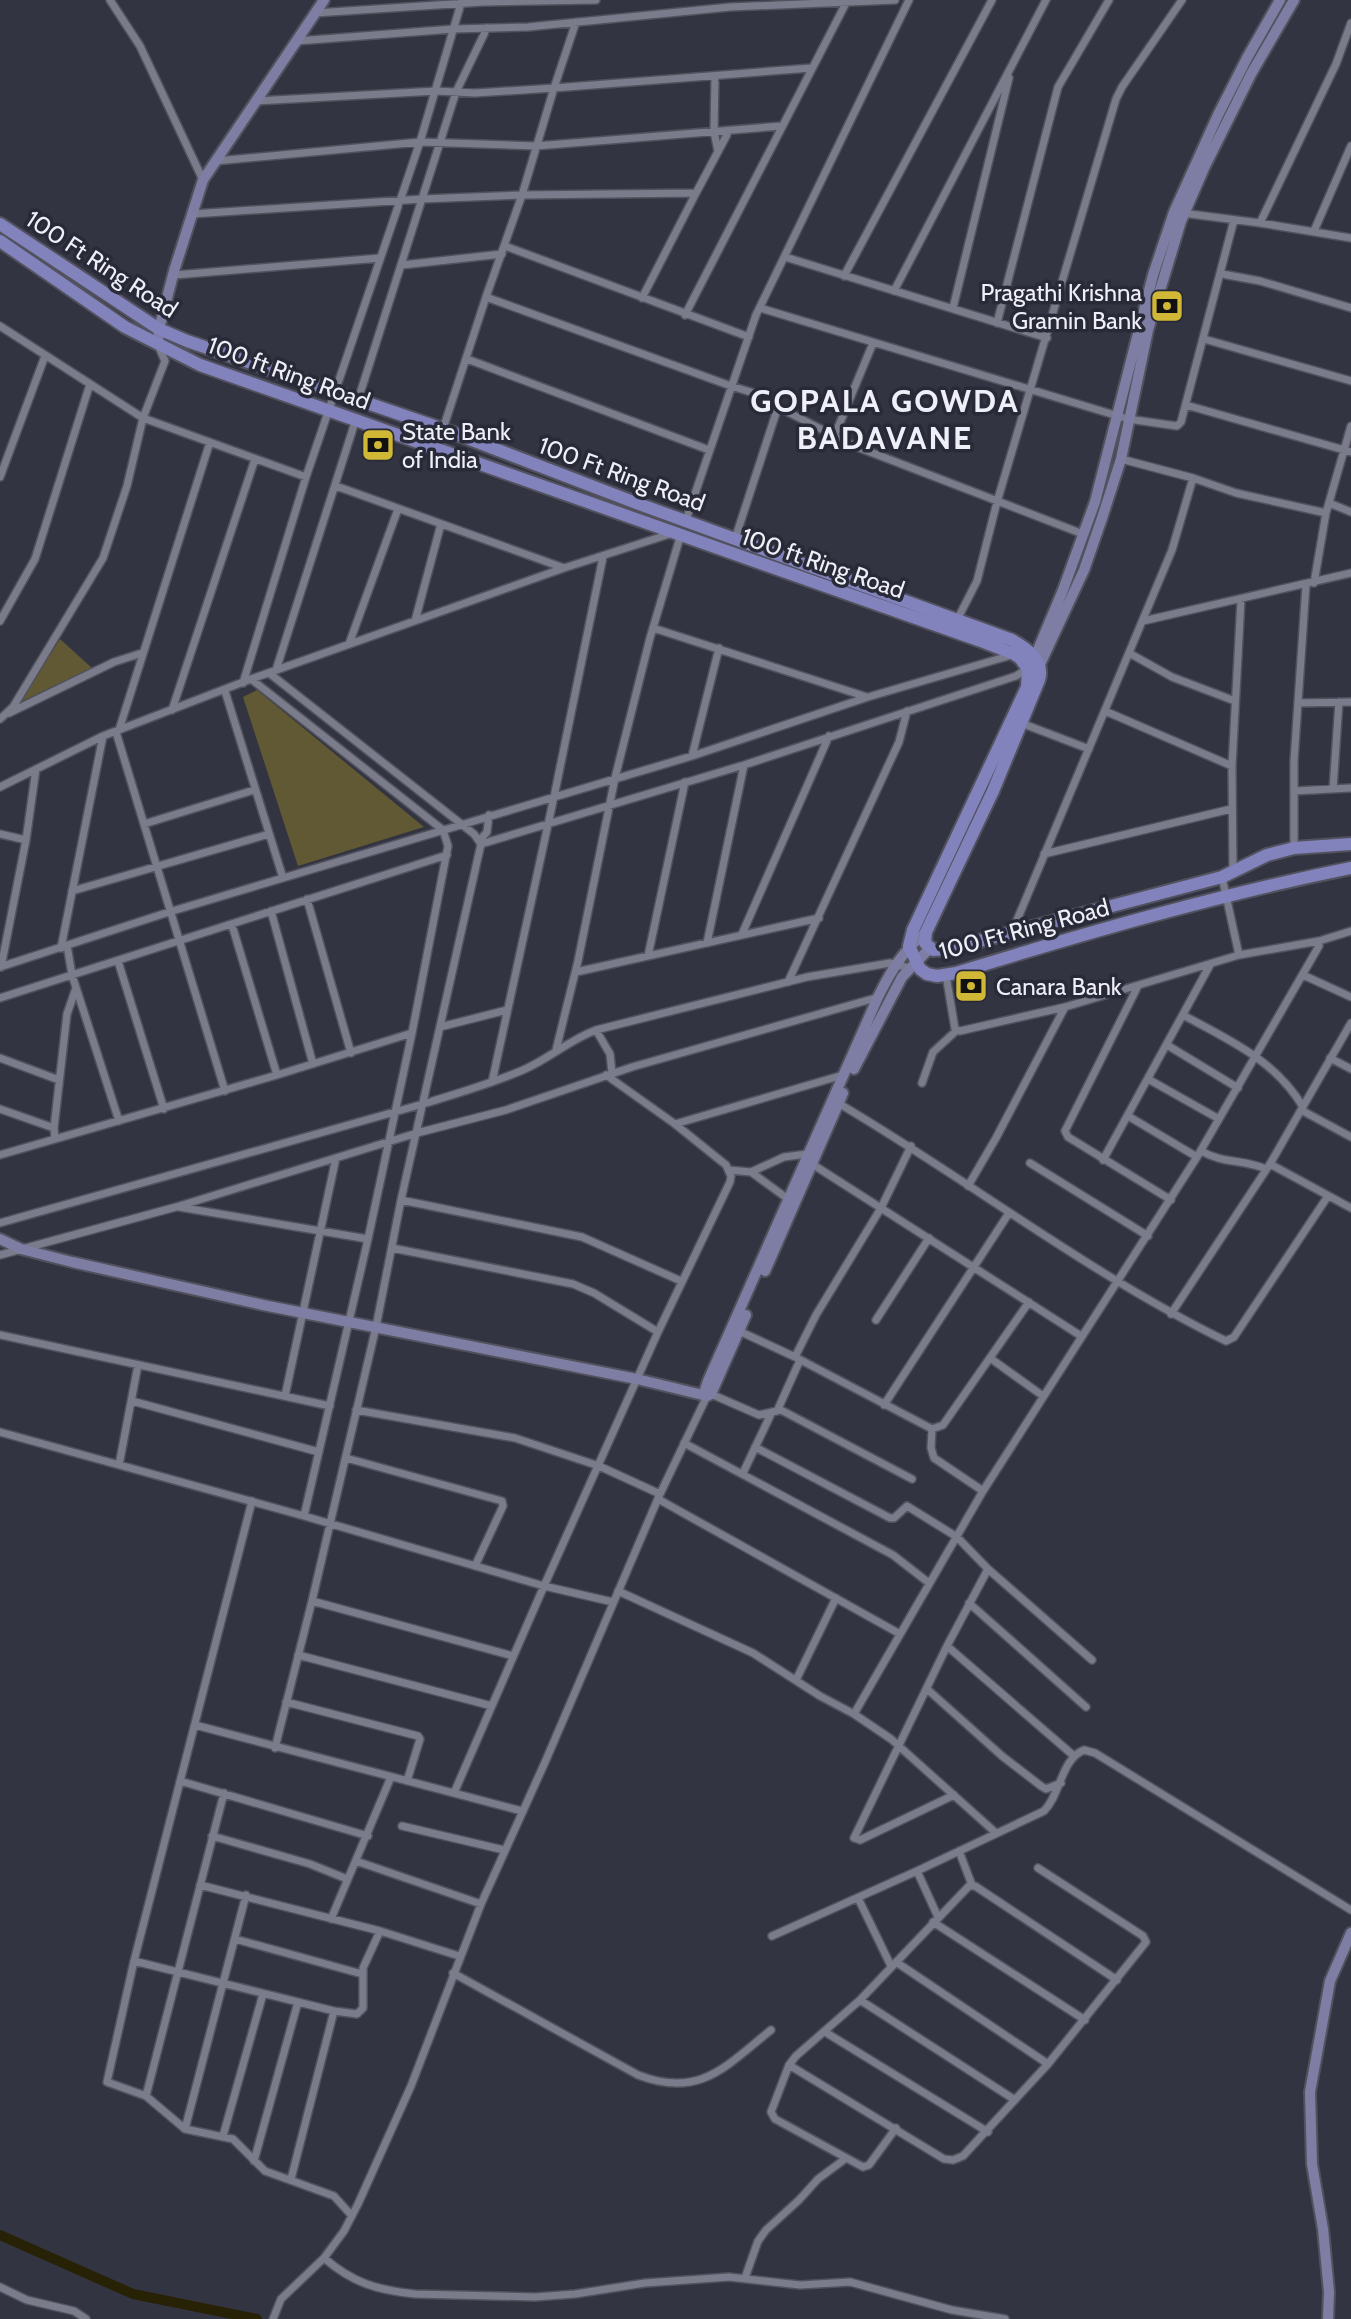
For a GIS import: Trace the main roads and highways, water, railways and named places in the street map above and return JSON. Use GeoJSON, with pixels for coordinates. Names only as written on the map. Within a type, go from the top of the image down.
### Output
{"type":"FeatureCollection","features":[{"type":"Feature","properties":{"kind":"main road"},"geometry":{"type":"LineString","coordinates":[[158,344],[159,328],[203,180],[324,0]]}},
{"type":"Feature","properties":{"kind":"main road"},"geometry":{"type":"LineString","coordinates":[[1028,665],[1095,502],[1148,330],[1179,213],[1224,103],[1280,0]]}},
{"type":"Feature","properties":{"kind":"main road"},"geometry":{"type":"LineString","coordinates":[[1179,213],[1251,74],[1294,0]]}},
{"type":"Feature","properties":{"kind":"main road","name":"100 Ft Ring Road"},"geometry":{"type":"LineString","coordinates":[[0,224],[159,328],[244,362],[443,429],[1012,640],[1028,649],[1028,665],[913,930],[909,946],[912,965],[928,974],[946,975],[1102,929],[1259,888],[1351,868]]}},
{"type":"Feature","properties":{"kind":"main road","name":"100 ft Ring Road"},"geometry":{"type":"LineString","coordinates":[[0,241],[106,315],[200,365],[678,534],[1028,665]]}},
{"type":"Feature","properties":{"kind":"main road"},"geometry":{"type":"LineString","coordinates":[[1028,665],[1084,570],[1121,459],[1122,418]]}},
{"type":"Feature","properties":{"kind":"main road"},"geometry":{"type":"LineString","coordinates":[[709,1395],[704,1392],[708,1381],[788,1199],[891,996],[912,965],[930,948],[925,943],[926,932],[993,791],[1039,680],[1028,665]]}},
{"type":"Feature","properties":{"kind":"main road","name":"100 Ft Ring Road"},"geometry":{"type":"LineString","coordinates":[[930,948],[949,949],[1227,874],[1267,855],[1294,848],[1351,844]]}},
{"type":"Feature","properties":{"kind":"main road"},"geometry":{"type":"LineString","coordinates":[[709,1395],[739,1331],[843,1075],[878,998],[895,963],[909,946],[926,932]]}},
{"type":"Feature","properties":{"kind":"main road"},"geometry":{"type":"LineString","coordinates":[[0,1239],[21,1249],[302,1312],[709,1395]]}},
{"type":"Feature","properties":{"kind":"main road"},"geometry":{"type":"LineString","coordinates":[[1328,2319],[1329,2292],[1324,2229],[1312,2164],[1310,2092],[1330,1981],[1351,1933]]}},
{"type":"Feature","properties":{"kind":"waterway"},"geometry":{"type":"LineString","coordinates":[[0,2235],[133,2294],[257,2319]]}},
{"type":"Feature","properties":{"kind":"place","name":"Pragathi Krishna Gramin Bank"},"geometry":{"type":"Point","coordinates":[1167,306]}},
{"type":"Feature","properties":{"kind":"place","name":"State Bank of India"},"geometry":{"type":"Point","coordinates":[378,445]}},
{"type":"Feature","properties":{"kind":"place","name":"Canara Bank"},"geometry":{"type":"Point","coordinates":[971,986]}},
{"type":"Feature","properties":{"kind":"district","name":"GOPALA GOWDA BADAVANE"},"geometry":{"type":"Point","coordinates":[885,418]}}]}
